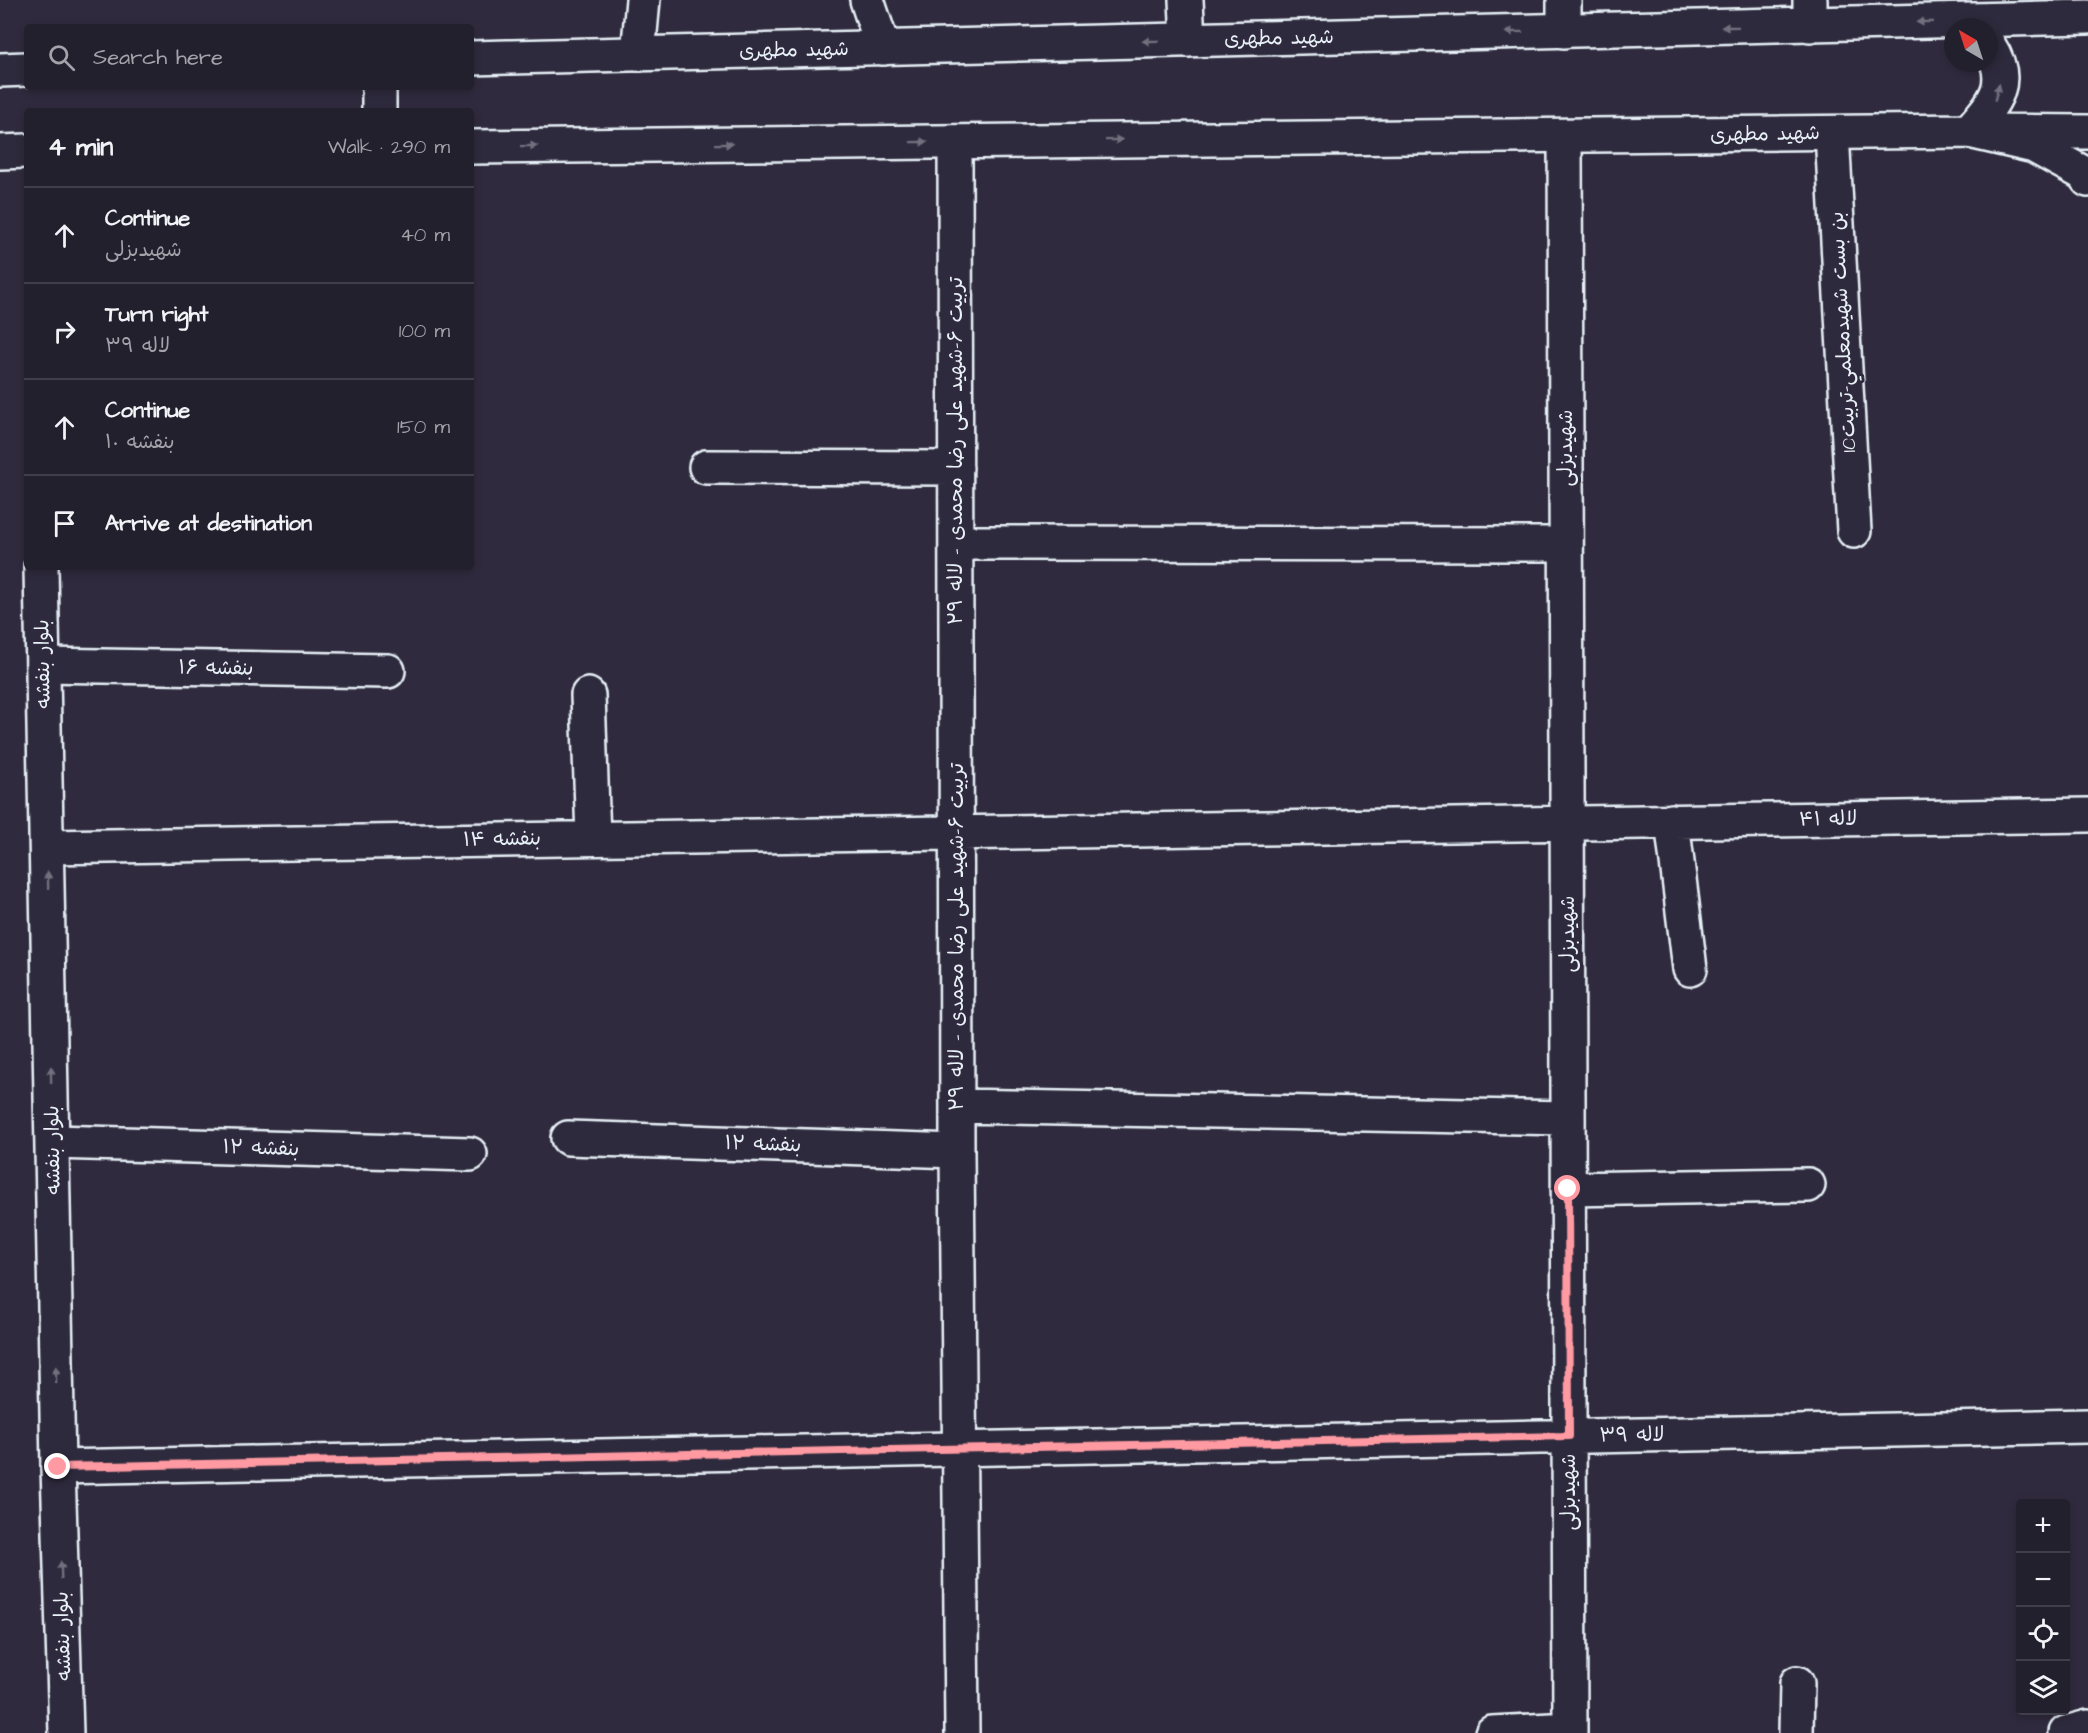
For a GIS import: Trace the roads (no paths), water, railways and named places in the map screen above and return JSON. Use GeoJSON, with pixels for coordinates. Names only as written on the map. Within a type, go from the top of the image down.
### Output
{"type":"FeatureCollection","features":[{"type":"Feature","properties":{"kind":"street"},"geometry":{"type":"LineString","coordinates":[[638,54],[643,0]]}},
{"type":"Feature","properties":{"kind":"street"},"geometry":{"type":"LineString","coordinates":[[867,0],[883,48]]}},
{"type":"Feature","properties":{"kind":"street"},"geometry":{"type":"LineString","coordinates":[[1186,0],[1188,40]]}},
{"type":"Feature","properties":{"kind":"street"},"geometry":{"type":"LineString","coordinates":[[1998,19],[2034,13],[2056,0]]}},
{"type":"Feature","properties":{"kind":"street","name":"شهید مطهری"},"geometry":{"type":"LineString","coordinates":[[474,58],[1188,40],[1564,15],[1810,12],[1944,22]]}},
{"type":"Feature","properties":{"kind":"street","name":"شهید مطهری"},"geometry":{"type":"LineString","coordinates":[[1998,22],[2088,17]]}},
{"type":"Feature","properties":{"kind":"street"},"geometry":{"type":"LineString","coordinates":[[1998,66],[2002,75],[1994,103],[1969,131],[2034,146],[2083,173],[2088,180]]}},
{"type":"Feature","properties":{"kind":"street"},"geometry":{"type":"LineString","coordinates":[[0,70],[24,69]]}},
{"type":"Feature","properties":{"kind":"street"},"geometry":{"type":"LineString","coordinates":[[379,90],[379,108]]}},
{"type":"Feature","properties":{"kind":"street","name":"شهید مطهری"},"geometry":{"type":"LineString","coordinates":[[474,147],[1969,131],[2088,132]]}},
{"type":"Feature","properties":{"kind":"street","name":"بن بست شهيدمعلمي-تربيت10"},"geometry":{"type":"LineString","coordinates":[[1832,133],[1854,531]]}},
{"type":"Feature","properties":{"kind":"street","name":"شهیدبزلی"},"geometry":{"type":"LineString","coordinates":[[1565,136],[1570,1731]]}},
{"type":"Feature","properties":{"kind":"street","name":"تربیت ۶-شهید علی رضا محمدی - لاله ۲۹"},"geometry":{"type":"LineString","coordinates":[[955,142],[957,1150],[962,1733]]}},
{"type":"Feature","properties":{"kind":"street"},"geometry":{"type":"LineString","coordinates":[[0,152],[24,151]]}},
{"type":"Feature","properties":{"kind":"street"},"geometry":{"type":"LineString","coordinates":[[706,467],[956,468]]}},
{"type":"Feature","properties":{"kind":"street"},"geometry":{"type":"LineString","coordinates":[[956,543],[1566,544]]}},
{"type":"Feature","properties":{"kind":"street","name":"بلوار بنفشه"},"geometry":{"type":"LineString","coordinates":[[41,570],[58,1467],[66,1733]]}},
{"type":"Feature","properties":{"kind":"street","name":"بنفشه ۱۶"},"geometry":{"type":"LineString","coordinates":[[43,665],[388,671]]}},
{"type":"Feature","properties":{"kind":"street"},"geometry":{"type":"LineString","coordinates":[[588,695],[593,838]]}},
{"type":"Feature","properties":{"kind":"street","name":"لاله ۴۱"},"geometry":{"type":"LineString","coordinates":[[957,832],[2088,815]]}},
{"type":"Feature","properties":{"kind":"street"},"geometry":{"type":"LineString","coordinates":[[1672,821],[1690,969]]}},
{"type":"Feature","properties":{"kind":"street","name":"بنفشه ۱۴"},"geometry":{"type":"LineString","coordinates":[[47,847],[957,832]]}},
{"type":"Feature","properties":{"kind":"street"},"geometry":{"type":"LineString","coordinates":[[958,1106],[1568,1118]]}},
{"type":"Feature","properties":{"kind":"street","name":"بنفشه ۱۲"},"geometry":{"type":"LineString","coordinates":[[568,1138],[957,1150]]}},
{"type":"Feature","properties":{"kind":"street","name":"بنفشه ۱۲"},"geometry":{"type":"LineString","coordinates":[[52,1142],[470,1154]]}},
{"type":"Feature","properties":{"kind":"street"},"geometry":{"type":"LineString","coordinates":[[1568,1189],[1808,1185]]}},
{"type":"Feature","properties":{"kind":"street","name":"لاله ۳۹"},"geometry":{"type":"LineString","coordinates":[[58,1467],[2088,1426]]}},
{"type":"Feature","properties":{"kind":"street"},"geometry":{"type":"LineString","coordinates":[[1796,1733],[1797,1683]]}},
{"type":"Feature","properties":{"kind":"street"},"geometry":{"type":"LineString","coordinates":[[2066,1733],[2088,1727]]}},
{"type":"Feature","properties":{"kind":"street"},"geometry":{"type":"LineString","coordinates":[[1492,1733],[1570,1731]]}}]}
